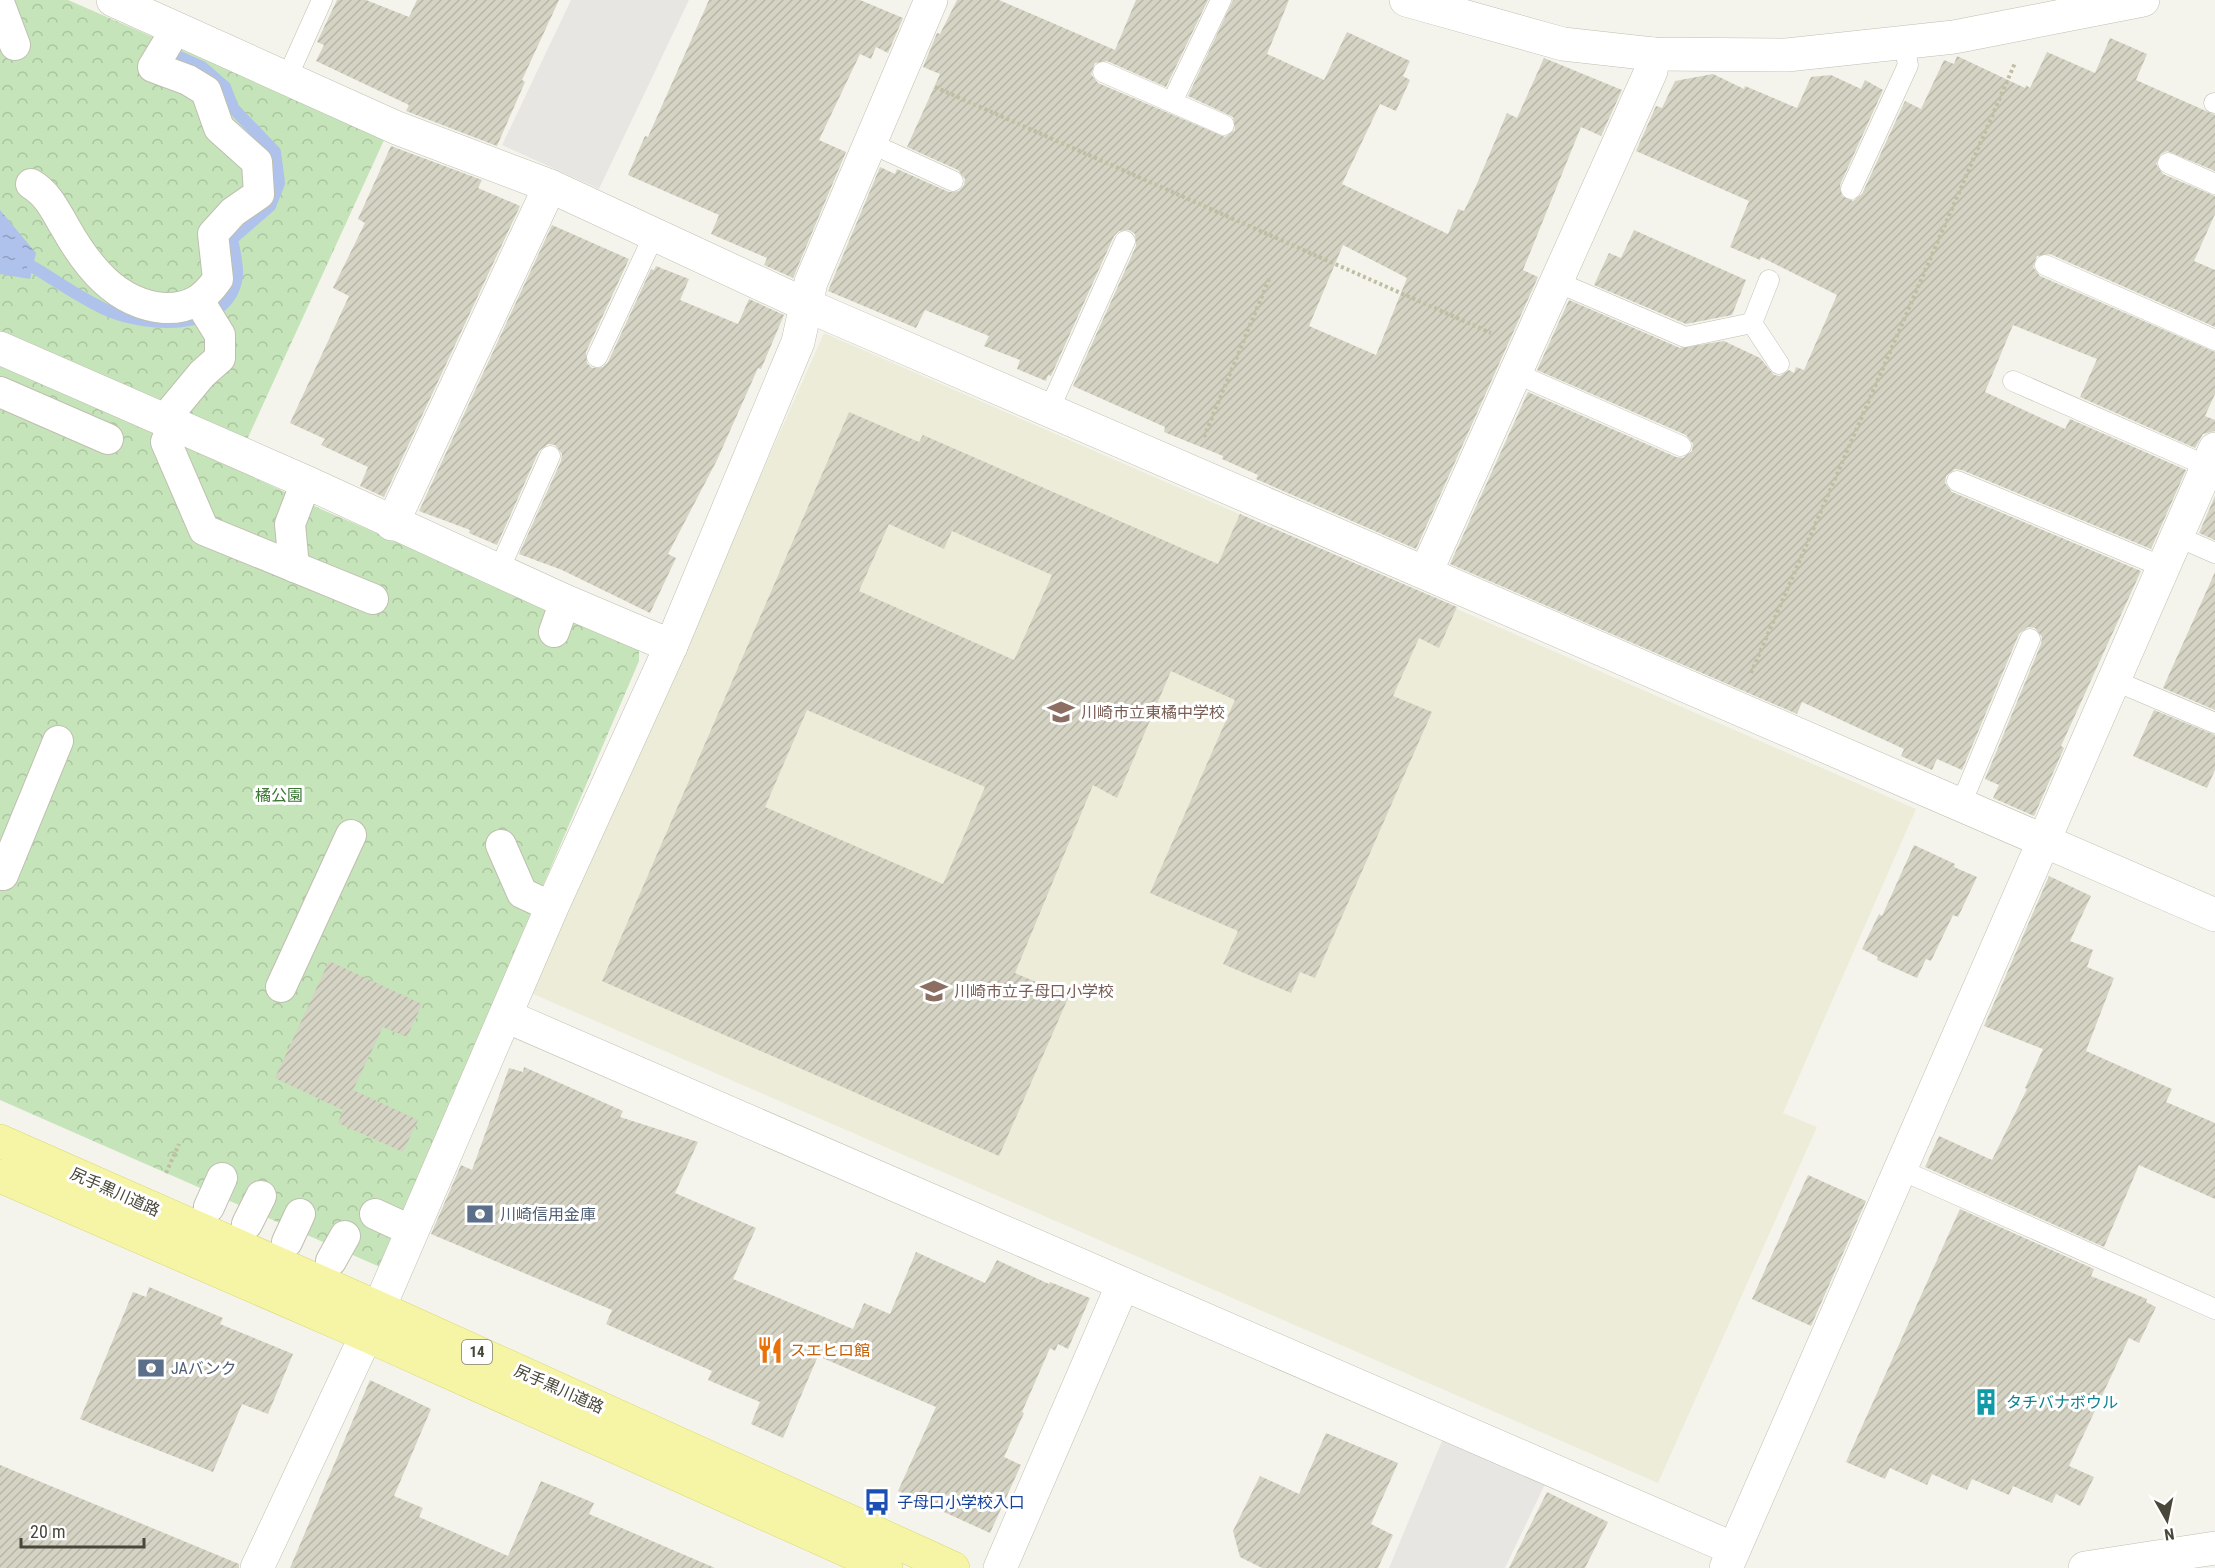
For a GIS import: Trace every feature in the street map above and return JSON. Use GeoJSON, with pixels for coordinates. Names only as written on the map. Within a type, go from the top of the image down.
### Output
{"type":"FeatureCollection","features":[{"type":"Feature","properties":{"kind":"main road","name":"尻手黒川道路"},"geometry":{"type":"LineString","coordinates":[[0,1141],[886,1568]]}},
{"type":"Feature","properties":{"kind":"main road","name":"尻手黒川道路"},"geometry":{"type":"LineString","coordinates":[[0,1176],[373,1322],[953,1568]]}},
{"type":"Feature","properties":{"kind":"street"},"geometry":{"type":"LineString","coordinates":[[113,0],[286,80],[397,128],[550,186],[806,305],[2215,915]]}},
{"type":"Feature","properties":{"kind":"street"},"geometry":{"type":"LineString","coordinates":[[257,1568],[373,1322],[552,907],[671,646],[798,342],[811,282],[931,0]]}},
{"type":"Feature","properties":{"kind":"street"},"geometry":{"type":"LineString","coordinates":[[1406,0],[1563,44],[1653,54],[1787,55],[1904,44],[2143,0]]}},
{"type":"Feature","properties":{"kind":"street"},"geometry":{"type":"LineString","coordinates":[[0,4],[15,45]]}},
{"type":"Feature","properties":{"kind":"street"},"geometry":{"type":"LineString","coordinates":[[176,29],[153,67],[188,80],[206,91],[219,128],[257,162],[260,194],[233,212],[213,234],[218,279],[206,312]]}},
{"type":"Feature","properties":{"kind":"street"},"geometry":{"type":"LineString","coordinates":[[1426,572],[1651,71],[1653,54]]}},
{"type":"Feature","properties":{"kind":"street"},"geometry":{"type":"LineString","coordinates":[[31,184],[45,194],[82,254],[110,287],[128,297],[155,307],[206,312]]}},
{"type":"Feature","properties":{"kind":"street"},"geometry":{"type":"LineString","coordinates":[[392,524],[550,186]]}},
{"type":"Feature","properties":{"kind":"street"},"geometry":{"type":"LineString","coordinates":[[206,312],[220,335],[220,358],[202,374],[167,423],[166,442],[204,530],[374,599]]}},
{"type":"Feature","properties":{"kind":"street"},"geometry":{"type":"LineString","coordinates":[[0,348],[306,483],[565,601],[671,646]]}},
{"type":"Feature","properties":{"kind":"street"},"geometry":{"type":"LineString","coordinates":[[0,392],[104,449],[124,403]]}},
{"type":"Feature","properties":{"kind":"street"},"geometry":{"type":"LineString","coordinates":[[506,1016],[1123,1284],[1730,1559],[2211,457]]}},
{"type":"Feature","properties":{"kind":"street"},"geometry":{"type":"LineString","coordinates":[[294,567],[290,524],[306,483]]}},
{"type":"Feature","properties":{"kind":"street"},"geometry":{"type":"LineString","coordinates":[[554,632],[565,601]]}},
{"type":"Feature","properties":{"kind":"street"},"geometry":{"type":"LineString","coordinates":[[0,873],[3,874],[58,741]]}},
{"type":"Feature","properties":{"kind":"street"},"geometry":{"type":"LineString","coordinates":[[281,987],[351,834]]}},
{"type":"Feature","properties":{"kind":"street"},"geometry":{"type":"LineString","coordinates":[[501,845],[522,893],[552,907]]}},
{"type":"Feature","properties":{"kind":"street"},"geometry":{"type":"LineString","coordinates":[[209,1207],[222,1178]]}},
{"type":"Feature","properties":{"kind":"street"},"geometry":{"type":"LineString","coordinates":[[247,1224],[261,1196]]}},
{"type":"Feature","properties":{"kind":"street"},"geometry":{"type":"LineString","coordinates":[[287,1242],[300,1214]]}},
{"type":"Feature","properties":{"kind":"street"},"geometry":{"type":"LineString","coordinates":[[375,1214],[412,1231]]}},
{"type":"Feature","properties":{"kind":"street"},"geometry":{"type":"LineString","coordinates":[[331,1261],[345,1236]]}},
{"type":"Feature","properties":{"kind":"street"},"geometry":{"type":"LineString","coordinates":[[1000,1568],[1123,1284]]}},
{"type":"Feature","properties":{"kind":"street"},"geometry":{"type":"LineString","coordinates":[[2085,1568],[2215,1548]]}},
{"type":"Feature","properties":{"kind":"lane"},"geometry":{"type":"LineString","coordinates":[[286,80],[322,0]]}},
{"type":"Feature","properties":{"kind":"lane"},"geometry":{"type":"LineString","coordinates":[[1172,102],[1221,0]]}},
{"type":"Feature","properties":{"kind":"lane"},"geometry":{"type":"LineString","coordinates":[[1851,189],[1908,65],[1904,44]]}},
{"type":"Feature","properties":{"kind":"lane"},"geometry":{"type":"LineString","coordinates":[[1103,72],[1224,124]]}},
{"type":"Feature","properties":{"kind":"lane"},"geometry":{"type":"LineString","coordinates":[[870,143],[953,181]]}},
{"type":"Feature","properties":{"kind":"lane"},"geometry":{"type":"LineString","coordinates":[[2168,163],[2215,184]]}},
{"type":"Feature","properties":{"kind":"lane"},"geometry":{"type":"LineString","coordinates":[[597,357],[655,233]]}},
{"type":"Feature","properties":{"kind":"lane"},"geometry":{"type":"LineString","coordinates":[[1049,410],[1125,241]]}},
{"type":"Feature","properties":{"kind":"lane"},"geometry":{"type":"LineString","coordinates":[[2045,265],[2215,340]]}},
{"type":"Feature","properties":{"kind":"lane"},"geometry":{"type":"LineString","coordinates":[[1752,323],[1769,280]]}},
{"type":"Feature","properties":{"kind":"lane"},"geometry":{"type":"LineString","coordinates":[[1557,282],[1685,337],[1752,323]]}},
{"type":"Feature","properties":{"kind":"lane"},"geometry":{"type":"LineString","coordinates":[[1752,323],[1779,364]]}},
{"type":"Feature","properties":{"kind":"lane"},"geometry":{"type":"LineString","coordinates":[[1520,360],[1681,446]]}},
{"type":"Feature","properties":{"kind":"lane"},"geometry":{"type":"LineString","coordinates":[[2013,381],[2211,457]]}},
{"type":"Feature","properties":{"kind":"lane"},"geometry":{"type":"LineString","coordinates":[[500,570],[550,456]]}},
{"type":"Feature","properties":{"kind":"lane"},"geometry":{"type":"LineString","coordinates":[[1957,481],[2163,567]]}},
{"type":"Feature","properties":{"kind":"lane"},"geometry":{"type":"LineString","coordinates":[[2176,537],[2215,553]]}},
{"type":"Feature","properties":{"kind":"lane"},"geometry":{"type":"LineString","coordinates":[[1960,804],[2030,639]]}},
{"type":"Feature","properties":{"kind":"lane"},"geometry":{"type":"LineString","coordinates":[[2113,680],[2215,723]]}},
{"type":"Feature","properties":{"kind":"lane"},"geometry":{"type":"LineString","coordinates":[[1899,1169],[2215,1309]]}},
{"type":"Feature","properties":{"kind":"path"},"geometry":{"type":"LineString","coordinates":[[1736,706],[2023,44],[2026,23]]}},
{"type":"Feature","properties":{"kind":"path"},"geometry":{"type":"LineString","coordinates":[[900,72],[1520,360]]}},
{"type":"Feature","properties":{"kind":"path"},"geometry":{"type":"LineString","coordinates":[[1190,471],[1269,279]]}},
{"type":"Feature","properties":{"kind":"path"},"geometry":{"type":"LineString","coordinates":[[165,1175],[179,1144]]}},
{"type":"Feature","properties":{"kind":"shaded area"},"geometry":{"type":"Polygon","coordinates":[[[571,0],[689,0],[599,189],[502,145],[571,0]]]}},
{"type":"Feature","properties":{"kind":"shaded area"},"geometry":{"type":"Polygon","coordinates":[[[824,333],[1916,809],[1783,1113],[1817,1127],[1658,1483],[531,993],[824,333]]]}},
{"type":"Feature","properties":{"kind":"shaded area"},"geometry":{"type":"Polygon","coordinates":[[[1442,1441],[1546,1482],[1505,1568],[1389,1568],[1442,1441]]]}},
{"type":"Feature","properties":{"kind":"green space","name":"橘公園"},"geometry":{"type":"Polygon","coordinates":[[[0,0],[68,0],[385,138],[234,468],[323,510],[639,645],[639,661],[380,1267],[0,1100],[0,0]]]}},
{"type":"Feature","properties":{"kind":"water"},"geometry":{"type":"Polygon","coordinates":[[[0,210],[36,253],[30,279],[0,274],[0,210]]]}},
{"type":"Feature","properties":{"kind":"building"},"geometry":{"type":"Polygon","coordinates":[[[337,0],[366,0],[409,17],[417,0],[559,0],[522,80],[525,82],[497,146],[406,111],[409,105],[316,61],[324,45],[317,42],[337,0]]]}},
{"type":"Feature","properties":{"kind":"building"},"geometry":{"type":"Polygon","coordinates":[[[709,0],[860,0],[903,18],[888,53],[876,47],[871,59],[860,54],[819,140],[846,152],[793,278],[764,265],[767,258],[711,234],[719,215],[628,175],[645,136],[648,137],[709,0]]]}},
{"type":"Feature","properties":{"kind":"building"},"geometry":{"type":"Polygon","coordinates":[[[957,0],[999,0],[1115,50],[1136,0],[1208,0],[1166,87],[1107,61],[1095,63],[1091,74],[1098,83],[1225,137],[1235,130],[1233,117],[1188,96],[1233,0],[1289,0],[1267,54],[1324,80],[1347,32],[1410,61],[1403,76],[1410,80],[1396,111],[1380,104],[1342,184],[1448,234],[1458,209],[1464,211],[1507,113],[1517,118],[1544,58],[1622,90],[1601,136],[1581,127],[1523,270],[1538,277],[1416,549],[1256,479],[1258,475],[1222,459],[1223,456],[1164,432],[1165,427],[1073,386],[1136,246],[1135,234],[1129,230],[1119,231],[1114,236],[1051,376],[1048,375],[1046,381],[1017,369],[1020,360],[984,346],[989,336],[925,310],[916,328],[828,291],[880,167],[895,174],[897,169],[949,192],[959,191],[964,185],[965,179],[958,170],[907,147],[940,74],[923,67],[937,33],[940,34],[957,0]],[[1343,245],[1309,326],[1376,355],[1407,278],[1343,245]]]}},
{"type":"Feature","properties":{"kind":"building"},"geometry":{"type":"Polygon","coordinates":[[[2110,38],[2147,54],[2136,80],[2215,115],[2215,171],[2167,151],[2161,154],[2156,164],[2163,174],[2215,196],[2215,214],[2194,261],[2215,270],[2215,327],[2050,254],[2037,256],[2033,267],[2040,276],[2215,352],[2215,394],[2205,416],[2215,420],[2215,431],[2203,434],[2195,448],[2080,397],[2097,359],[2013,325],[1985,392],[2065,429],[2070,419],[2186,470],[2151,549],[1962,470],[1955,469],[1946,476],[1945,483],[1952,492],[2141,571],[2061,746],[2064,748],[2034,816],[1993,798],[1999,785],[1985,779],[2041,644],[2042,637],[2035,628],[2028,627],[2019,634],[1962,770],[1937,759],[1932,770],[1901,756],[1904,749],[1802,702],[1797,714],[1450,564],[1528,392],[1676,457],[1683,458],[1692,451],[1693,444],[1686,435],[1537,370],[1569,300],[1680,348],[1724,341],[1760,358],[1774,375],[1780,376],[1789,370],[1794,373],[1796,367],[1804,370],[1837,295],[1761,257],[1760,260],[1730,247],[1749,201],[1636,151],[1656,106],[1662,108],[1675,81],[1713,74],[1744,89],[1745,86],[1797,108],[1811,77],[1831,75],[1861,89],[1865,80],[1883,90],[1840,185],[1842,196],[1853,201],[1862,194],[1905,101],[1921,109],[1944,60],[1954,64],[1957,56],[2025,88],[2026,85],[2030,88],[2047,52],[2095,73],[2110,38]]]}},
{"type":"Feature","properties":{"kind":"building"},"geometry":{"type":"Polygon","coordinates":[[[391,146],[482,180],[478,188],[520,206],[384,497],[360,486],[368,467],[321,445],[325,439],[290,423],[349,296],[333,288],[365,223],[358,219],[391,146]]]}},
{"type":"Feature","properties":{"kind":"building"},"geometry":{"type":"Polygon","coordinates":[[[552,225],[629,259],[586,352],[587,363],[592,368],[603,367],[608,362],[651,269],[654,270],[656,266],[689,279],[680,300],[738,324],[749,299],[784,315],[717,460],[668,554],[676,558],[650,613],[562,570],[519,554],[561,461],[562,454],[555,445],[548,444],[539,451],[497,545],[469,533],[470,530],[419,511],[552,225]]]}},
{"type":"Feature","properties":{"kind":"building"},"geometry":{"type":"Polygon","coordinates":[[[1634,230],[1746,280],[1732,315],[1686,324],[1594,285],[1609,253],[1621,258],[1634,230]]]}},
{"type":"Feature","properties":{"kind":"building"},"geometry":{"type":"Polygon","coordinates":[[[849,412],[919,442],[923,435],[1218,564],[1240,514],[1457,607],[1439,648],[1419,638],[1393,696],[1432,712],[1315,978],[1300,972],[1291,993],[1223,964],[1238,931],[1150,893],[1235,700],[1171,671],[1117,798],[1093,785],[1015,973],[1069,996],[999,1156],[602,981],[849,412]],[[889,524],[859,591],[1014,660],[1052,575],[952,531],[944,549],[889,524]],[[807,710],[765,807],[943,884],[985,787],[807,710]]]}},
{"type":"Feature","properties":{"kind":"building"},"geometry":{"type":"Polygon","coordinates":[[[2215,496],[2215,540],[2199,533],[2215,496]]]}},
{"type":"Feature","properties":{"kind":"building"},"geometry":{"type":"Polygon","coordinates":[[[2215,572],[2215,710],[2163,688],[2215,572]]]}},
{"type":"Feature","properties":{"kind":"building"},"geometry":{"type":"Polygon","coordinates":[[[2154,710],[2215,735],[2215,770],[2207,788],[2133,756],[2154,710]]]}},
{"type":"Feature","properties":{"kind":"building"},"geometry":{"type":"Polygon","coordinates":[[[1914,845],[1977,877],[1958,917],[1953,915],[1931,961],[1926,959],[1917,978],[1877,960],[1878,957],[1862,949],[1879,914],[1882,916],[1914,845]]]}},
{"type":"Feature","properties":{"kind":"building"},"geometry":{"type":"Polygon","coordinates":[[[2049,876],[2091,896],[2070,941],[2093,950],[2087,967],[2114,978],[2086,1051],[2172,1089],[2166,1102],[2215,1123],[2215,1199],[2139,1165],[2104,1247],[1925,1167],[1939,1136],[1992,1160],[2027,1089],[2025,1088],[2043,1049],[1984,1026],[2049,876]]]}},
{"type":"Feature","properties":{"kind":"building"},"geometry":{"type":"Polygon","coordinates":[[[329,961],[422,1004],[407,1037],[383,1027],[353,1090],[418,1120],[403,1152],[338,1123],[343,1110],[275,1078],[329,961]]]}},
{"type":"Feature","properties":{"kind":"building"},"geometry":{"type":"Polygon","coordinates":[[[524,1067],[623,1111],[620,1117],[698,1142],[675,1193],[756,1228],[733,1279],[853,1329],[864,1303],[890,1314],[916,1252],[985,1283],[997,1260],[1049,1284],[1050,1282],[1090,1298],[1068,1349],[1058,1344],[1055,1351],[1050,1348],[1022,1412],[1024,1413],[1004,1457],[1021,1465],[990,1533],[898,1491],[936,1407],[818,1356],[783,1438],[751,1424],[760,1402],[708,1380],[712,1371],[606,1324],[612,1310],[431,1234],[461,1165],[472,1170],[509,1068],[523,1072],[524,1067]]]}},
{"type":"Feature","properties":{"kind":"building"},"geometry":{"type":"Polygon","coordinates":[[[1808,1175],[1866,1201],[1811,1326],[1752,1299],[1808,1175]]]}},
{"type":"Feature","properties":{"kind":"building","name":"タチバナボウル"},"geometry":{"type":"Polygon","coordinates":[[[1960,1209],[2094,1269],[2091,1276],[2147,1299],[2146,1302],[2156,1307],[2139,1343],[2129,1338],[2069,1466],[2094,1477],[2080,1506],[2056,1494],[2052,1503],[2013,1486],[2009,1495],[1972,1479],[1967,1490],[1932,1474],[1927,1485],[1890,1468],[1885,1479],[1846,1462],[1960,1209]]]}},
{"type":"Feature","properties":{"kind":"building","name":"JAバンク"},"geometry":{"type":"Polygon","coordinates":[[[149,1287],[223,1318],[220,1324],[293,1354],[268,1414],[242,1404],[213,1472],[80,1419],[133,1292],[146,1297],[149,1287]]]}},
{"type":"Feature","properties":{"kind":"building"},"geometry":{"type":"Polygon","coordinates":[[[370,1380],[431,1409],[394,1496],[423,1508],[419,1517],[508,1556],[541,1481],[594,1503],[589,1514],[715,1568],[290,1568],[370,1380]]]}},
{"type":"Feature","properties":{"kind":"building"},"geometry":{"type":"Polygon","coordinates":[[[1326,1433],[1398,1463],[1371,1524],[1393,1535],[1378,1568],[1262,1568],[1240,1557],[1233,1531],[1260,1476],[1299,1494],[1326,1433]]]}},
{"type":"Feature","properties":{"kind":"building"},"geometry":{"type":"Polygon","coordinates":[[[0,1465],[239,1564],[239,1568],[0,1568],[0,1465]]]}},
{"type":"Feature","properties":{"kind":"building"},"geometry":{"type":"Polygon","coordinates":[[[1547,1492],[1608,1522],[1585,1568],[1509,1568],[1547,1492]]]}},
{"type":"Feature","properties":{"kind":"waterway"},"geometry":{"type":"LineString","coordinates":[[33,267],[99,307],[144,320],[185,321],[203,316],[219,308],[231,295],[237,276],[232,239],[270,206],[279,183],[275,152],[233,108],[225,87],[202,67],[177,56]]}},
{"type":"Feature","properties":{"kind":"place","name":"川崎市立東橘中学校"},"geometry":{"type":"Point","coordinates":[1061,712]}},
{"type":"Feature","properties":{"kind":"place","name":"川崎市立子母口小学校"},"geometry":{"type":"Point","coordinates":[934,991]}},
{"type":"Feature","properties":{"kind":"place","name":"川崎信用金庫"},"geometry":{"type":"Point","coordinates":[480,1214]}},
{"type":"Feature","properties":{"kind":"place","name":"スエヒロ館"},"geometry":{"type":"Point","coordinates":[770,1350]}},
{"type":"Feature","properties":{"kind":"place","name":"JAバンク"},"geometry":{"type":"Point","coordinates":[151,1368]}},
{"type":"Feature","properties":{"kind":"place","name":"タチバナボウル"},"geometry":{"type":"Point","coordinates":[1986,1402]}},
{"type":"Feature","properties":{"kind":"place","name":"子母口小学校入口"},"geometry":{"type":"Point","coordinates":[877,1502]}}]}
